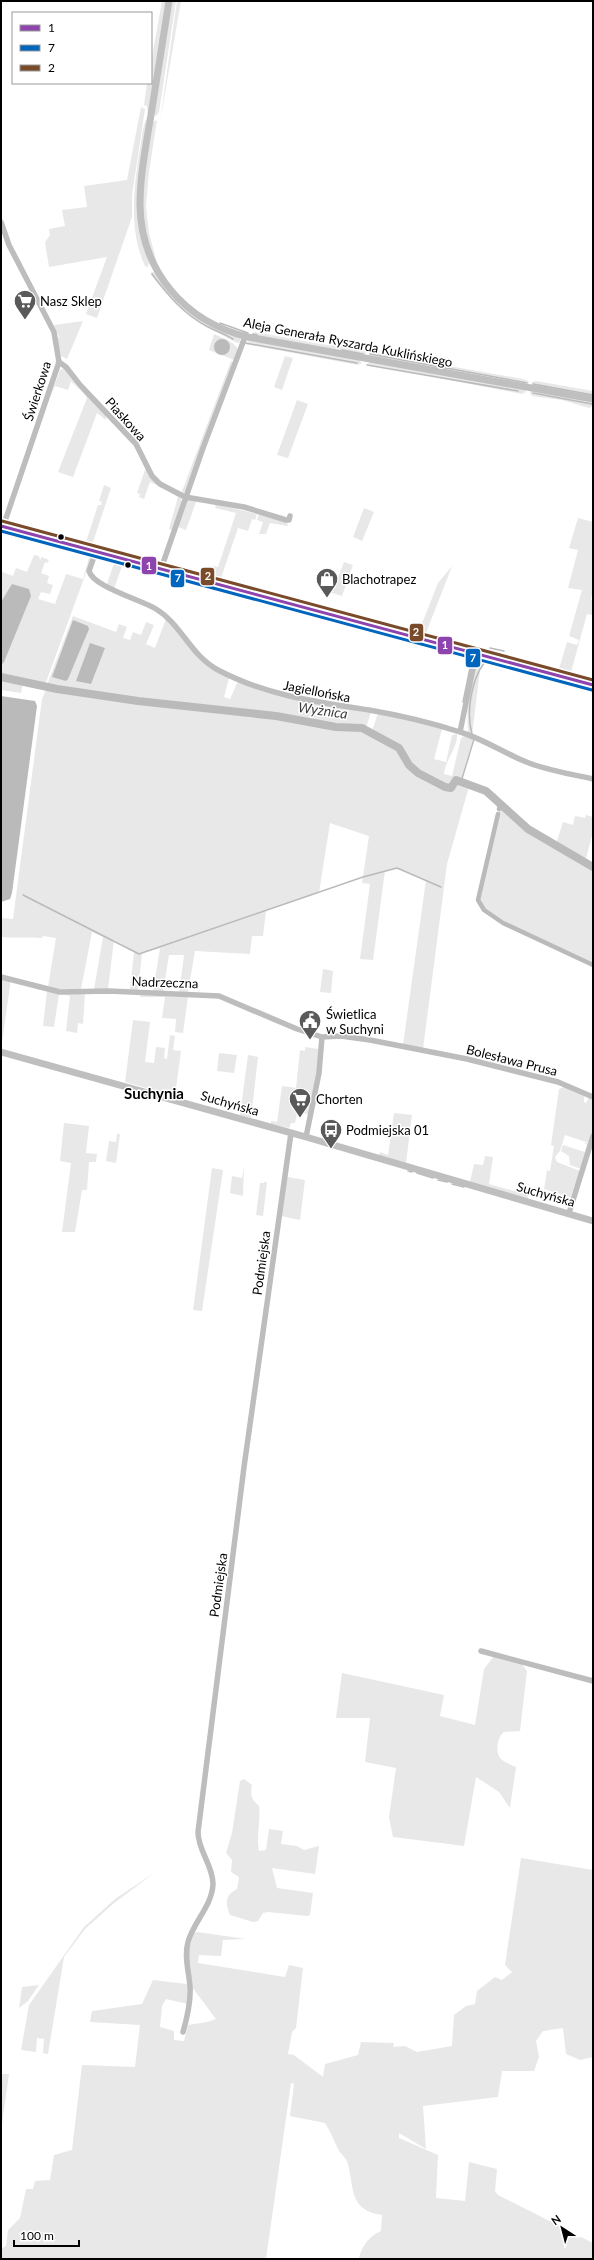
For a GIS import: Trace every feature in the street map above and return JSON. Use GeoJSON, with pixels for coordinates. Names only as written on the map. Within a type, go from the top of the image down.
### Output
{"type":"FeatureCollection","features":[{"type":"Feature","properties":{"kind":"street","name":"Aleja Generała Ryszarda Kuklińskiego"},"geometry":{"type":"LineString","coordinates":[[169,1],[141,186],[140,219],[144,241],[155,269],[175,297],[194,314],[210,323],[245,337],[593,399]]}},
{"type":"Feature","properties":{"kind":"street","name":"Świerkowa"},"geometry":{"type":"LineString","coordinates":[[1,222],[9,245],[54,332],[59,362],[2,526]]}},
{"type":"Feature","properties":{"kind":"street"},"geometry":{"type":"LineString","coordinates":[[161,569],[185,497],[245,337]]}},
{"type":"Feature","properties":{"kind":"street","name":"Piaskowa"},"geometry":{"type":"LineString","coordinates":[[59,362],[66,367],[80,385],[136,444],[154,479],[185,497],[244,507],[289,518]]}},
{"type":"Feature","properties":{"kind":"street"},"geometry":{"type":"LineString","coordinates":[[2,526],[593,685]]}},
{"type":"Feature","properties":{"kind":"street","name":"Jagiellońska"},"geometry":{"type":"LineString","coordinates":[[96,551],[89,571],[91,575],[113,591],[160,611],[198,655],[221,672],[276,694],[328,706],[370,711],[460,732],[531,764],[593,779]]}},
{"type":"Feature","properties":{"kind":"street"},"geometry":{"type":"LineString","coordinates":[[460,732],[476,654]]}},
{"type":"Feature","properties":{"kind":"street","name":"Nadrzeczna"},"geometry":{"type":"LineString","coordinates":[[1,977],[60,992],[109,991],[219,996],[297,1029],[322,1036],[349,1037],[423,1051]]}},
{"type":"Feature","properties":{"kind":"street"},"geometry":{"type":"LineString","coordinates":[[306,1137],[319,1073],[322,1036]]}},
{"type":"Feature","properties":{"kind":"street","name":"Bolesława Prusa"},"geometry":{"type":"LineString","coordinates":[[423,1051],[467,1059],[558,1082],[593,1097]]}},
{"type":"Feature","properties":{"kind":"street","name":"Suchyńska"},"geometry":{"type":"LineString","coordinates":[[1,1052],[306,1137],[593,1221]]}},
{"type":"Feature","properties":{"kind":"street","name":"Podmiejska"},"geometry":{"type":"LineString","coordinates":[[184,2032],[190,1996],[186,1963],[188,1942],[206,1907],[213,1887],[212,1875],[200,1848],[198,1832],[243,1475],[291,1133]]}},
{"type":"Feature","properties":{"kind":"street"},"geometry":{"type":"LineString","coordinates":[[569,1214],[590,1159],[593,1136]]}},
{"type":"Feature","properties":{"kind":"street"},"geometry":{"type":"LineString","coordinates":[[482,1651],[593,1682]]}},
{"type":"Feature","properties":{"kind":"shaded area"},"geometry":{"type":"Polygon","coordinates":[[[162,1],[166,1],[148,115],[147,106],[144,105],[147,84],[152,84],[152,57],[162,1]]]}},
{"type":"Feature","properties":{"kind":"shaded area"},"geometry":{"type":"Polygon","coordinates":[[[172,1],[176,1],[159,112],[156,116],[154,115],[172,1]]]}},
{"type":"Feature","properties":{"kind":"shaded area"},"geometry":{"type":"Polygon","coordinates":[[[177,1],[181,1],[160,122],[177,1]]]}},
{"type":"Feature","properties":{"kind":"shaded area"},"geometry":{"type":"Polygon","coordinates":[[[141,107],[145,109],[132,195],[132,217],[97,318],[86,314],[107,257],[49,267],[45,242],[50,235],[49,229],[65,226],[62,210],[87,207],[84,186],[127,180],[141,107]]]}},
{"type":"Feature","properties":{"kind":"shaded area"},"geometry":{"type":"Polygon","coordinates":[[[147,118],[140,175],[146,253],[149,263],[148,267],[145,266],[140,252],[134,223],[134,193],[143,129],[147,118]]]}},
{"type":"Feature","properties":{"kind":"shaded area"},"geometry":{"type":"Polygon","coordinates":[[[157,120],[149,172],[146,206],[149,233],[157,263],[147,240],[142,211],[142,196],[153,122],[157,120]]]}},
{"type":"Feature","properties":{"kind":"shaded area"},"geometry":{"type":"Polygon","coordinates":[[[151,272],[154,272],[171,295],[191,313],[213,327],[240,338],[241,342],[237,343],[199,322],[190,315],[171,299],[161,288],[151,275],[151,272]]]}},
{"type":"Feature","properties":{"kind":"shaded area"},"geometry":{"type":"Polygon","coordinates":[[[83,321],[67,359],[61,356],[57,338],[59,337],[54,325],[83,321]]]}},
{"type":"Feature","properties":{"kind":"shaded area"},"geometry":{"type":"Polygon","coordinates":[[[255,332],[320,344],[362,349],[366,353],[365,355],[251,335],[255,332]]]}},
{"type":"Feature","properties":{"kind":"shaded area"},"geometry":{"type":"Polygon","coordinates":[[[214,334],[228,340],[236,346],[238,349],[234,360],[209,350],[214,334]]]}},
{"type":"Feature","properties":{"kind":"shaded area"},"geometry":{"type":"Polygon","coordinates":[[[222,339],[228,341],[230,347],[228,353],[222,355],[216,353],[214,347],[216,341],[222,339]]]}},
{"type":"Feature","properties":{"kind":"shaded area"},"geometry":{"type":"Polygon","coordinates":[[[250,340],[359,360],[362,363],[358,365],[245,344],[250,340]]]}},
{"type":"Feature","properties":{"kind":"shaded area"},"geometry":{"type":"Polygon","coordinates":[[[370,352],[523,379],[529,383],[369,356],[370,352]]]}},
{"type":"Feature","properties":{"kind":"shaded area"},"geometry":{"type":"Polygon","coordinates":[[[285,356],[293,358],[282,390],[274,387],[285,356]]]}},
{"type":"Feature","properties":{"kind":"shaded area"},"geometry":{"type":"Polygon","coordinates":[[[231,361],[234,363],[185,492],[181,494],[231,361]]]}},
{"type":"Feature","properties":{"kind":"shaded area"},"geometry":{"type":"Polygon","coordinates":[[[371,362],[524,389],[526,392],[522,394],[367,364],[371,362]]]}},
{"type":"Feature","properties":{"kind":"shaded area"},"geometry":{"type":"Polygon","coordinates":[[[64,368],[79,390],[71,381],[68,390],[55,386],[50,398],[60,370],[64,368]]]}},
{"type":"Feature","properties":{"kind":"shaded area"},"geometry":{"type":"Polygon","coordinates":[[[536,381],[593,391],[593,396],[532,385],[532,382],[536,381]]]}},
{"type":"Feature","properties":{"kind":"shaded area"},"geometry":{"type":"Polygon","coordinates":[[[82,391],[106,416],[106,420],[97,413],[73,477],[58,472],[87,398],[82,391]]]}},
{"type":"Feature","properties":{"kind":"shaded area"},"geometry":{"type":"Polygon","coordinates":[[[531,391],[592,401],[593,406],[589,408],[562,400],[532,396],[530,393],[531,391]]]}},
{"type":"Feature","properties":{"kind":"shaded area"},"geometry":{"type":"Polygon","coordinates":[[[297,400],[308,404],[288,458],[277,455],[297,400]]]}},
{"type":"Feature","properties":{"kind":"shaded area"},"geometry":{"type":"Polygon","coordinates":[[[146,467],[150,475],[181,498],[182,503],[173,530],[169,529],[178,497],[150,482],[144,499],[139,497],[140,494],[137,493],[146,467]]]}},
{"type":"Feature","properties":{"kind":"shaded area"},"geometry":{"type":"Polygon","coordinates":[[[104,485],[111,488],[93,542],[86,542],[98,505],[101,505],[102,502],[99,501],[104,485]]]}},
{"type":"Feature","properties":{"kind":"shaded area"},"geometry":{"type":"Polygon","coordinates":[[[187,500],[196,502],[186,530],[178,527],[187,500]]]}},
{"type":"Feature","properties":{"kind":"shaded area"},"geometry":{"type":"Polygon","coordinates":[[[216,504],[257,514],[255,520],[252,519],[248,531],[238,528],[221,578],[209,574],[212,566],[218,567],[236,513],[215,508],[216,504]]]}},
{"type":"Feature","properties":{"kind":"shaded area"},"geometry":{"type":"Polygon","coordinates":[[[364,508],[374,512],[362,541],[353,537],[364,508]]]}},
{"type":"Feature","properties":{"kind":"shaded area"},"geometry":{"type":"Polygon","coordinates":[[[259,514],[287,522],[288,526],[270,523],[266,534],[259,534],[263,522],[257,520],[259,514]]]}},
{"type":"Feature","properties":{"kind":"shaded area"},"geometry":{"type":"Polygon","coordinates":[[[578,518],[593,522],[593,588],[591,600],[593,601],[593,615],[587,614],[571,672],[559,669],[567,642],[577,645],[579,640],[569,636],[582,590],[568,588],[578,550],[569,548],[578,518]]]}},
{"type":"Feature","properties":{"kind":"shaded area"},"geometry":{"type":"Polygon","coordinates":[[[34,555],[39,556],[40,560],[42,557],[49,560],[47,563],[45,562],[41,573],[49,576],[47,583],[53,585],[50,594],[41,592],[38,599],[55,604],[66,574],[83,579],[89,558],[88,556],[91,558],[45,685],[1,676],[1,574],[2,572],[13,576],[16,568],[27,572],[34,555]]]}},
{"type":"Feature","properties":{"kind":"shaded area"},"geometry":{"type":"Polygon","coordinates":[[[344,562],[353,565],[342,596],[326,591],[331,578],[337,580],[344,562]]]}},
{"type":"Feature","properties":{"kind":"shaded area"},"geometry":{"type":"Polygon","coordinates":[[[114,563],[122,566],[114,589],[107,584],[114,563]]]}},
{"type":"Feature","properties":{"kind":"shaded area"},"geometry":{"type":"Polygon","coordinates":[[[452,566],[426,633],[419,631],[438,583],[452,566]]]}},
{"type":"Feature","properties":{"kind":"shaded area"},"geometry":{"type":"Polygon","coordinates":[[[12,584],[29,589],[31,596],[4,662],[1,665],[1,602],[12,584]]]}},
{"type":"Feature","properties":{"kind":"shaded area"},"geometry":{"type":"Polygon","coordinates":[[[73,616],[116,632],[119,624],[127,627],[123,638],[130,640],[133,632],[141,635],[146,622],[154,625],[146,644],[155,648],[166,619],[205,664],[229,678],[224,697],[230,699],[238,681],[303,701],[371,712],[366,728],[372,731],[378,713],[442,729],[434,759],[446,762],[452,735],[457,734],[456,744],[444,774],[452,776],[461,738],[464,736],[473,739],[461,780],[470,783],[447,864],[423,1049],[403,1045],[426,880],[397,868],[385,871],[373,960],[360,959],[370,884],[362,883],[369,836],[330,823],[319,893],[266,911],[263,936],[252,936],[250,954],[195,951],[188,992],[179,993],[184,955],[169,955],[163,992],[153,992],[160,948],[139,954],[114,940],[108,989],[94,989],[103,937],[92,932],[81,989],[58,989],[48,987],[56,938],[43,936],[42,938],[1,937],[1,918],[13,919],[42,699],[46,689],[54,690],[54,688],[47,685],[73,616]]]}},
{"type":"Feature","properties":{"kind":"shaded area"},"geometry":{"type":"Polygon","coordinates":[[[73,620],[88,626],[89,629],[66,681],[52,677],[73,620]]]}},
{"type":"Feature","properties":{"kind":"shaded area"},"geometry":{"type":"Polygon","coordinates":[[[90,643],[105,648],[91,684],[76,681],[90,643]]]}},
{"type":"Feature","properties":{"kind":"shaded area"},"geometry":{"type":"Polygon","coordinates":[[[477,661],[485,663],[480,670],[472,735],[516,754],[515,755],[469,734],[468,733],[467,705],[477,661]]]}},
{"type":"Feature","properties":{"kind":"shaded area"},"geometry":{"type":"Polygon","coordinates":[[[1,679],[23,683],[21,693],[1,690],[1,679]]]}},
{"type":"Feature","properties":{"kind":"shaded area"},"geometry":{"type":"Polygon","coordinates":[[[1,696],[35,701],[37,706],[12,893],[10,899],[1,902],[1,696]]]}},
{"type":"Feature","properties":{"kind":"shaded area"},"geometry":{"type":"Polygon","coordinates":[[[500,805],[529,831],[593,869],[593,965],[503,923],[484,910],[478,900],[500,805]]]}},
{"type":"Feature","properties":{"kind":"shaded area"},"geometry":{"type":"Polygon","coordinates":[[[586,815],[593,817],[593,832],[585,862],[556,844],[563,822],[573,825],[575,816],[585,818],[586,815]]]}},
{"type":"Feature","properties":{"kind":"shaded area"},"geometry":{"type":"Polygon","coordinates":[[[134,952],[142,954],[138,990],[130,989],[134,952]]]}},
{"type":"Feature","properties":{"kind":"shaded area"},"geometry":{"type":"Polygon","coordinates":[[[323,969],[333,971],[331,993],[320,992],[323,969]]]}},
{"type":"Feature","properties":{"kind":"shaded area"},"geometry":{"type":"Polygon","coordinates":[[[1,979],[10,982],[10,986],[1,1049],[1,979]]]}},
{"type":"Feature","properties":{"kind":"shaded area"},"geometry":{"type":"Polygon","coordinates":[[[47,991],[59,994],[54,1027],[43,1026],[47,991]]]}},
{"type":"Feature","properties":{"kind":"shaded area"},"geometry":{"type":"Polygon","coordinates":[[[107,993],[85,994],[83,1024],[78,1023],[77,1033],[66,1031],[70,996],[61,994],[107,993]]]}},
{"type":"Feature","properties":{"kind":"shaded area"},"geometry":{"type":"Polygon","coordinates":[[[141,995],[188,997],[183,1033],[175,1032],[176,1019],[162,1018],[165,997],[140,997],[141,995]]]}},
{"type":"Feature","properties":{"kind":"shaded area"},"geometry":{"type":"Polygon","coordinates":[[[133,1020],[150,1022],[145,1062],[154,1063],[156,1047],[165,1048],[164,1058],[167,1059],[170,1035],[175,1036],[173,1050],[181,1051],[175,1096],[125,1082],[133,1020]]]}},
{"type":"Feature","properties":{"kind":"shaded area"},"geometry":{"type":"Polygon","coordinates":[[[305,1047],[319,1049],[317,1074],[309,1115],[302,1112],[301,1115],[297,1114],[295,1123],[291,1123],[289,1128],[271,1124],[271,1121],[277,1122],[282,1086],[296,1088],[300,1050],[305,1051],[305,1047]]]}},
{"type":"Feature","properties":{"kind":"shaded area"},"geometry":{"type":"Polygon","coordinates":[[[219,1053],[237,1055],[234,1073],[217,1071],[219,1053]]]}},
{"type":"Feature","properties":{"kind":"shaded area"},"geometry":{"type":"Polygon","coordinates":[[[248,1055],[258,1057],[251,1118],[240,1115],[248,1055]]]}},
{"type":"Feature","properties":{"kind":"shaded area"},"geometry":{"type":"Polygon","coordinates":[[[564,1087],[584,1096],[584,1102],[586,1103],[589,1097],[593,1099],[593,1130],[589,1143],[565,1135],[560,1151],[555,1157],[557,1162],[580,1171],[566,1210],[570,1197],[544,1189],[547,1170],[550,1171],[554,1146],[551,1145],[559,1089],[564,1087]]]}},
{"type":"Feature","properties":{"kind":"shaded area"},"geometry":{"type":"Polygon","coordinates":[[[394,1113],[412,1115],[406,1163],[379,1155],[380,1152],[388,1155],[394,1113]]]}},
{"type":"Feature","properties":{"kind":"shaded area"},"geometry":{"type":"Polygon","coordinates":[[[64,1123],[89,1126],[86,1153],[97,1154],[96,1162],[89,1162],[87,1190],[82,1190],[75,1232],[62,1232],[71,1163],[60,1161],[64,1123]]]}},
{"type":"Feature","properties":{"kind":"shaded area"},"geometry":{"type":"Polygon","coordinates":[[[117,1134],[120,1134],[116,1163],[106,1161],[109,1141],[116,1142],[117,1134]]]}},
{"type":"Feature","properties":{"kind":"shaded area"},"geometry":{"type":"Polygon","coordinates":[[[583,1142],[589,1144],[581,1169],[570,1165],[569,1156],[561,1151],[563,1145],[585,1152],[587,1145],[583,1142]]]}},
{"type":"Feature","properties":{"kind":"shaded area"},"geometry":{"type":"Polygon","coordinates":[[[485,1156],[493,1157],[489,1184],[528,1195],[528,1199],[470,1182],[474,1164],[483,1165],[485,1156]]]}},
{"type":"Feature","properties":{"kind":"shaded area"},"geometry":{"type":"Polygon","coordinates":[[[244,1167],[243,1196],[230,1193],[232,1176],[242,1178],[244,1167]]]}},
{"type":"Feature","properties":{"kind":"shaded area"},"geometry":{"type":"Polygon","coordinates":[[[212,1168],[223,1170],[202,1311],[193,1310],[212,1168]]]}},
{"type":"Feature","properties":{"kind":"shaded area"},"geometry":{"type":"Polygon","coordinates":[[[287,1177],[305,1180],[300,1220],[281,1216],[287,1177]]]}},
{"type":"Feature","properties":{"kind":"shaded area"},"geometry":{"type":"Polygon","coordinates":[[[267,1182],[263,1216],[256,1215],[260,1183],[267,1182]]]}},
{"type":"Feature","properties":{"kind":"shaded area"},"geometry":{"type":"Polygon","coordinates":[[[494,1656],[521,1663],[527,1671],[520,1731],[504,1732],[498,1741],[497,1749],[501,1759],[516,1767],[510,1808],[499,1792],[476,1777],[464,1846],[393,1837],[389,1817],[396,1768],[365,1762],[370,1718],[336,1718],[342,1673],[444,1695],[440,1716],[475,1725],[484,1669],[494,1656]]]}},
{"type":"Feature","properties":{"kind":"shaded area"},"geometry":{"type":"Polygon","coordinates":[[[244,1779],[252,1785],[252,1797],[259,1806],[259,1851],[266,1850],[269,1829],[283,1831],[281,1844],[297,1846],[304,1850],[319,1846],[315,1874],[272,1868],[277,1888],[313,1893],[310,1915],[307,1916],[268,1912],[263,1913],[258,1921],[253,1922],[230,1915],[227,1907],[227,1900],[230,1894],[237,1889],[239,1877],[231,1872],[232,1860],[226,1853],[232,1833],[240,1781],[244,1779]]]}},
{"type":"Feature","properties":{"kind":"shaded area"},"geometry":{"type":"Polygon","coordinates":[[[521,1858],[593,1870],[593,2057],[580,2060],[566,2054],[563,2028],[543,2031],[536,2041],[539,2057],[534,2071],[502,2071],[498,2097],[423,2106],[426,2149],[399,2133],[399,2138],[438,2155],[436,2198],[465,2201],[469,2162],[497,2169],[495,2191],[498,2195],[593,2243],[593,2259],[353,2259],[359,2258],[362,2249],[367,2242],[381,2231],[382,2215],[371,2213],[358,2203],[355,2197],[346,2159],[339,2151],[325,2123],[290,2116],[294,2084],[291,2083],[266,2259],[1,2259],[1,2249],[6,2246],[8,2230],[20,2218],[26,2189],[33,2189],[35,2181],[50,2180],[54,2155],[72,2150],[82,2065],[135,2067],[140,2025],[90,2022],[92,2011],[142,2004],[153,1980],[187,1984],[188,2004],[166,1999],[162,2006],[160,2027],[174,2031],[174,2040],[184,2041],[188,2025],[216,2019],[192,1987],[188,1962],[189,1949],[194,1933],[197,1932],[246,1939],[223,1940],[221,1956],[199,1955],[198,1963],[285,1977],[289,1965],[303,1968],[296,2028],[292,2032],[288,2054],[294,2055],[323,2077],[325,2064],[358,2055],[361,2042],[394,2043],[393,2047],[405,2046],[417,2052],[452,2046],[454,2015],[466,2006],[475,2004],[477,1991],[495,1977],[502,1980],[512,1972],[505,1965],[521,1858]]]}},
{"type":"Feature","properties":{"kind":"shaded area"},"geometry":{"type":"Polygon","coordinates":[[[154,1873],[113,1904],[85,1929],[64,1957],[48,2054],[43,2053],[44,2039],[37,2038],[36,2052],[21,2050],[29,2005],[84,1927],[115,1899],[154,1873]]]}},
{"type":"Feature","properties":{"kind":"shaded area"},"geometry":{"type":"Polygon","coordinates":[[[39,1985],[28,2001],[19,2008],[22,1987],[39,1985]]]}},
{"type":"Feature","properties":{"kind":"shaded area"},"geometry":{"type":"Polygon","coordinates":[[[1,2074],[9,2074],[1,2131],[1,2074]]]}},
{"type":"Feature","properties":{"kind":"waterway"},"geometry":{"type":"LineString","coordinates":[[152,274],[170,297],[191,316],[208,327],[233,339]]}},
{"type":"Feature","properties":{"kind":"waterway"},"geometry":{"type":"LineString","coordinates":[[220,323],[248,333]]}},
{"type":"Feature","properties":{"kind":"waterway"},"geometry":{"type":"LineString","coordinates":[[253,334],[257,335]]}},
{"type":"Feature","properties":{"kind":"waterway"},"geometry":{"type":"LineString","coordinates":[[245,343],[357,363]]}},
{"type":"Feature","properties":{"kind":"waterway"},"geometry":{"type":"LineString","coordinates":[[342,350],[363,354]]}},
{"type":"Feature","properties":{"kind":"waterway"},"geometry":{"type":"LineString","coordinates":[[370,354],[527,383]]}},
{"type":"Feature","properties":{"kind":"waterway"},"geometry":{"type":"LineString","coordinates":[[367,365],[518,391]]}},
{"type":"Feature","properties":{"kind":"waterway"},"geometry":{"type":"LineString","coordinates":[[533,384],[593,395]]}},
{"type":"Feature","properties":{"kind":"waterway"},"geometry":{"type":"LineString","coordinates":[[533,393],[592,404]]}},
{"type":"Feature","properties":{"kind":"waterway"},"geometry":{"type":"LineString","coordinates":[[490,648],[504,651]]}},
{"type":"Feature","properties":{"kind":"waterway"},"geometry":{"type":"LineString","coordinates":[[472,734],[470,726],[471,697],[476,679],[484,663]]}},
{"type":"Feature","properties":{"kind":"waterway"},"geometry":{"type":"LineString","coordinates":[[463,702],[470,668]]}},
{"type":"Feature","properties":{"kind":"waterway","name":"Wyżnica"},"geometry":{"type":"LineString","coordinates":[[1,677],[57,689],[138,701],[276,716],[336,727],[362,728],[399,748],[409,765],[418,773],[445,787],[451,788],[456,780],[486,791],[528,829],[593,867]]}},
{"type":"Feature","properties":{"kind":"waterway"},"geometry":{"type":"LineString","coordinates":[[461,782],[474,739]]}},
{"type":"Feature","properties":{"kind":"waterway","name":"Wyżnica"},"geometry":{"type":"LineString","coordinates":[[499,809],[500,804]]}},
{"type":"Feature","properties":{"kind":"waterway"},"geometry":{"type":"LineString","coordinates":[[498,814],[478,900],[484,910],[503,923],[593,965]]}},
{"type":"Feature","properties":{"kind":"waterway"},"geometry":{"type":"LineString","coordinates":[[23,895],[139,954],[363,877],[397,868],[441,887]]}},
{"type":"Feature","properties":{"kind":"waterway"},"geometry":{"type":"LineString","coordinates":[[408,1171],[412,1172]]}},
{"type":"Feature","properties":{"kind":"waterway"},"geometry":{"type":"LineString","coordinates":[[417,1173],[433,1178]]}},
{"type":"Feature","properties":{"kind":"waterway"},"geometry":{"type":"LineString","coordinates":[[438,1180],[447,1182]]}},
{"type":"Feature","properties":{"kind":"waterway"},"geometry":{"type":"LineString","coordinates":[[452,1184],[464,1187]]}},
{"type":"Feature","properties":{"kind":"transit line","name":"2"},"geometry":{"type":"LineString","coordinates":[[2,521],[593,680]]}},
{"type":"Feature","properties":{"kind":"transit line","name":"1"},"geometry":{"type":"LineString","coordinates":[[1,526],[593,685]]}},
{"type":"Feature","properties":{"kind":"transit line","name":"7"},"geometry":{"type":"LineString","coordinates":[[1,531],[592,690]]}},
{"type":"Feature","properties":{"kind":"place","name":"Nasz Sklep"},"geometry":{"type":"Point","coordinates":[25,320]}},
{"type":"Feature","properties":{"kind":"place","name":"Blachotrapez"},"geometry":{"type":"Point","coordinates":[327,598]}},
{"type":"Feature","properties":{"kind":"place","name":"Świetlica w Suchyni"},"geometry":{"type":"Point","coordinates":[310,1040]}},
{"type":"Feature","properties":{"kind":"place","name":"Chorten"},"geometry":{"type":"Point","coordinates":[300,1118]}},
{"type":"Feature","properties":{"kind":"place","name":"Podmiejska 01"},"geometry":{"type":"Point","coordinates":[331,1150]}},
{"type":"Feature","properties":{"kind":"district","name":"Suchynia"},"geometry":{"type":"Point","coordinates":[154,1093]}}]}
